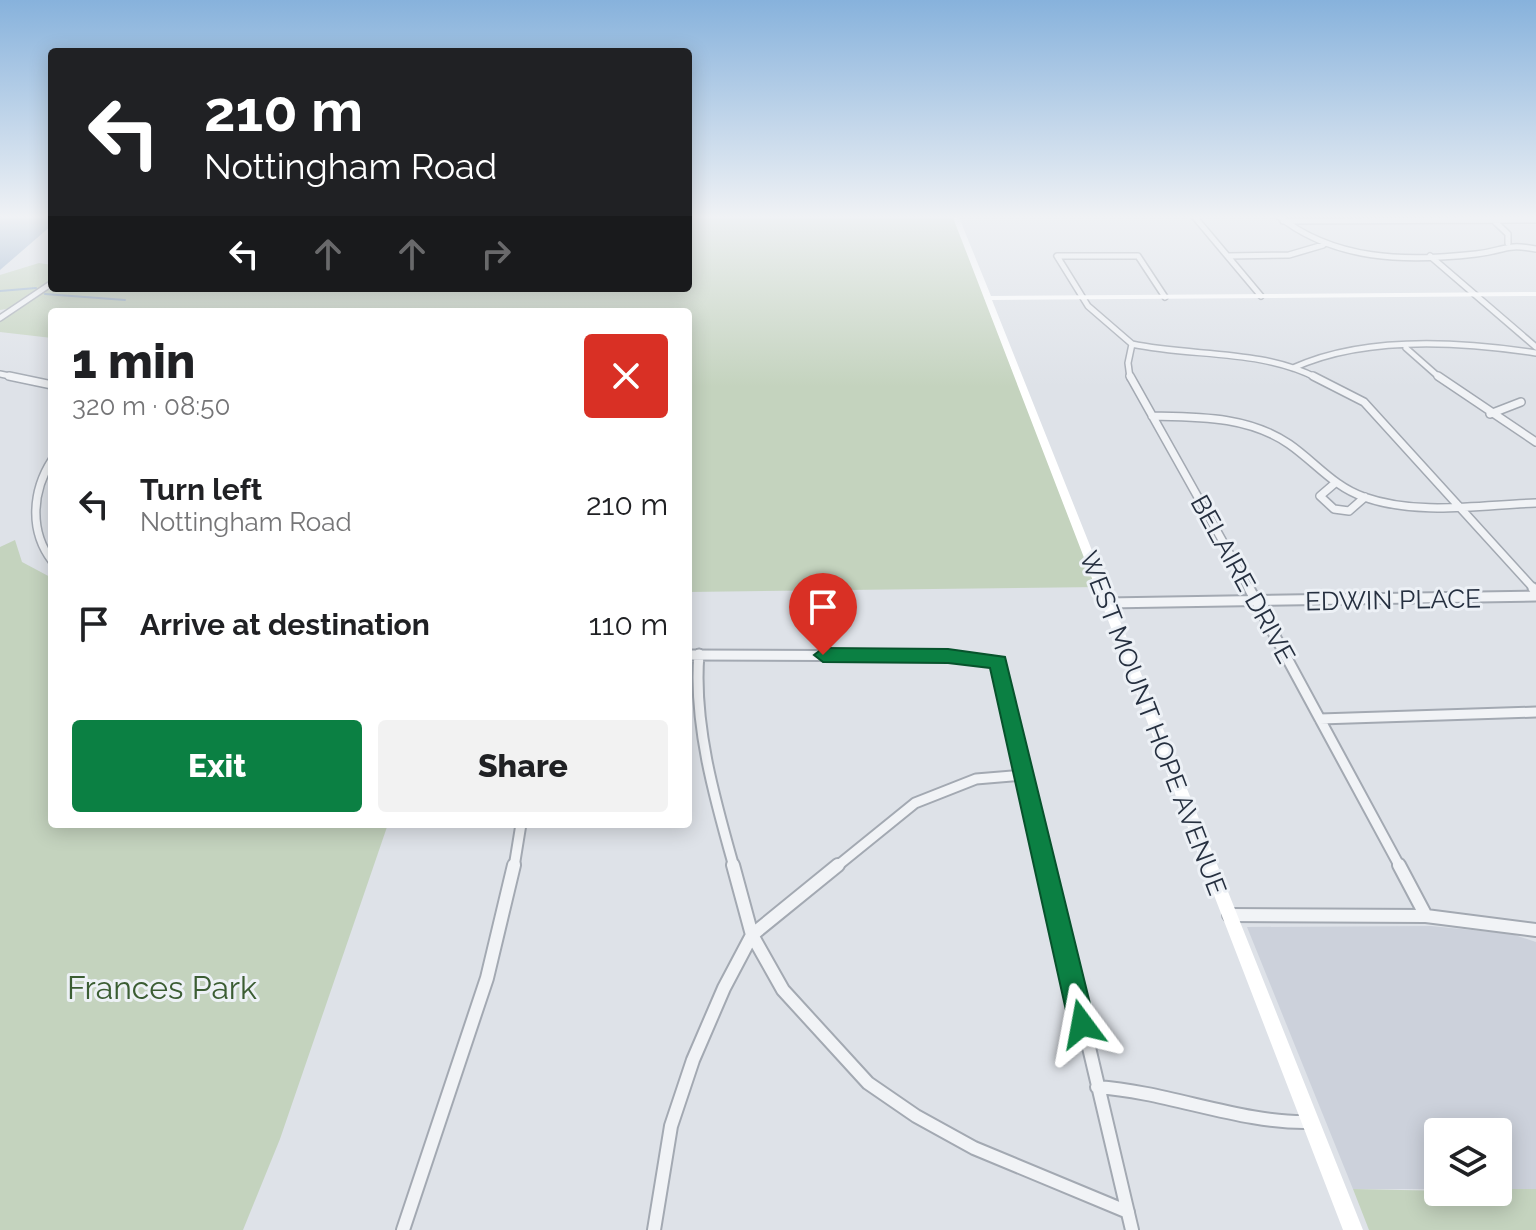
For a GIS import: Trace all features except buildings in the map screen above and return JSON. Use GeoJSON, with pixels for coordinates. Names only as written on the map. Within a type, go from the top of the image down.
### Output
{"type":"FeatureCollection","features":[{"type":"Feature","properties":{"kind":"street","name":"WEST MOUNT HOPE AVENUE"},"geometry":{"type":"LineString","coordinates":[[977,272],[1353,1230]]}},
{"type":"Feature","properties":{"kind":"street"},"geometry":{"type":"LineString","coordinates":[[1067,272],[1097,318],[1132,344],[1174,353],[1260,359],[1335,385],[1375,409],[1536,594]]}},
{"type":"Feature","properties":{"kind":"street"},"geometry":{"type":"LineString","coordinates":[[1149,272],[1165,297]]}},
{"type":"Feature","properties":{"kind":"street"},"geometry":{"type":"LineString","coordinates":[[1242,272],[1261,296]]}},
{"type":"Feature","properties":{"kind":"street"},"geometry":{"type":"LineString","coordinates":[[1450,272],[1536,347]]}},
{"type":"Feature","properties":{"kind":"street"},"geometry":{"type":"LineString","coordinates":[[0,318],[48,286]]}},
{"type":"Feature","properties":{"kind":"street"},"geometry":{"type":"LineString","coordinates":[[987,298],[1536,294]]}},
{"type":"Feature","properties":{"kind":"street","name":"BELAIRE DRIVE"},"geometry":{"type":"LineString","coordinates":[[1132,344],[1128,363],[1131,383],[1258,603],[1426,916]]}},
{"type":"Feature","properties":{"kind":"street"},"geometry":{"type":"LineString","coordinates":[[1293,368],[1306,359],[1347,351],[1406,347],[1497,346],[1536,353]]}},
{"type":"Feature","properties":{"kind":"street"},"geometry":{"type":"LineString","coordinates":[[1406,347],[1439,377],[1536,442]]}},
{"type":"Feature","properties":{"kind":"street"},"geometry":{"type":"LineString","coordinates":[[0,374],[48,384]]}},
{"type":"Feature","properties":{"kind":"street"},"geometry":{"type":"LineString","coordinates":[[1490,414],[1521,402]]}},
{"type":"Feature","properties":{"kind":"street"},"geometry":{"type":"LineString","coordinates":[[1152,416],[1235,421],[1263,430],[1300,452],[1334,484],[1365,497],[1408,505],[1536,503]]}},
{"type":"Feature","properties":{"kind":"street"},"geometry":{"type":"LineString","coordinates":[[48,466],[43,473],[35,532],[48,557]]}},
{"type":"Feature","properties":{"kind":"street"},"geometry":{"type":"LineString","coordinates":[[1334,484],[1320,496],[1334,509],[1349,511],[1365,497]]}},
{"type":"Feature","properties":{"kind":"street","name":"EDWIN PLACE"},"geometry":{"type":"LineString","coordinates":[[1107,603],[1258,603],[1536,594]]}},
{"type":"Feature","properties":{"kind":"street"},"geometry":{"type":"LineString","coordinates":[[1128,1212],[974,1148],[916,1116],[868,1083],[783,990],[752,935],[710,770],[693,654],[948,656],[998,662],[1097,1087],[1128,1212],[1132,1230]]}},
{"type":"Feature","properties":{"kind":"street"},"geometry":{"type":"LineString","coordinates":[[1320,719],[1536,712]]}},
{"type":"Feature","properties":{"kind":"street"},"geometry":{"type":"LineString","coordinates":[[654,1230],[671,1126],[693,1060],[724,988],[752,935],[915,803],[976,779],[1024,775]]}},
{"type":"Feature","properties":{"kind":"street"},"geometry":{"type":"LineString","coordinates":[[403,1230],[487,978],[517,856],[520,828]]}},
{"type":"Feature","properties":{"kind":"street"},"geometry":{"type":"LineString","coordinates":[[1229,915],[1426,916],[1536,930]]}},
{"type":"Feature","properties":{"kind":"street"},"geometry":{"type":"LineString","coordinates":[[1097,1087],[1142,1090],[1281,1123],[1310,1122]]}},
{"type":"Feature","properties":{"kind":"shaded area"},"geometry":{"type":"Polygon","coordinates":[[[1431,926],[1512,934],[1536,942],[1536,1189],[1512,1189],[1512,1118],[1424,1118],[1424,1189],[1353,1189],[1247,927],[1431,926]]]}},
{"type":"Feature","properties":{"kind":"green space"},"geometry":{"type":"Polygon","coordinates":[[[48,272],[48,292],[692,292],[692,272],[977,272],[1100,587],[692,592],[692,308],[48,308],[48,338],[0,332],[0,317],[12,308],[0,310],[0,275],[48,272]]]}},
{"type":"Feature","properties":{"kind":"green space","name":"Frances Park"},"geometry":{"type":"Polygon","coordinates":[[[15,540],[22,562],[48,576],[48,828],[387,828],[280,1139],[243,1230],[0,1230],[0,547],[15,540]]]}},
{"type":"Feature","properties":{"kind":"green space"},"geometry":{"type":"Polygon","coordinates":[[[1353,1189],[1424,1190],[1424,1206],[1512,1206],[1512,1189],[1536,1189],[1536,1230],[1369,1230],[1353,1189]]]}},
{"type":"Feature","properties":{"kind":"waterway"},"geometry":{"type":"LineString","coordinates":[[0,291],[36,288]]}},
{"type":"Feature","properties":{"kind":"waterway"},"geometry":{"type":"LineString","coordinates":[[45,294],[125,300]]}},
{"type":"Feature","properties":{"kind":"route"},"geometry":{"type":"LineString","coordinates":[[823,655],[948,656],[998,662],[1082,1024]]}}]}
